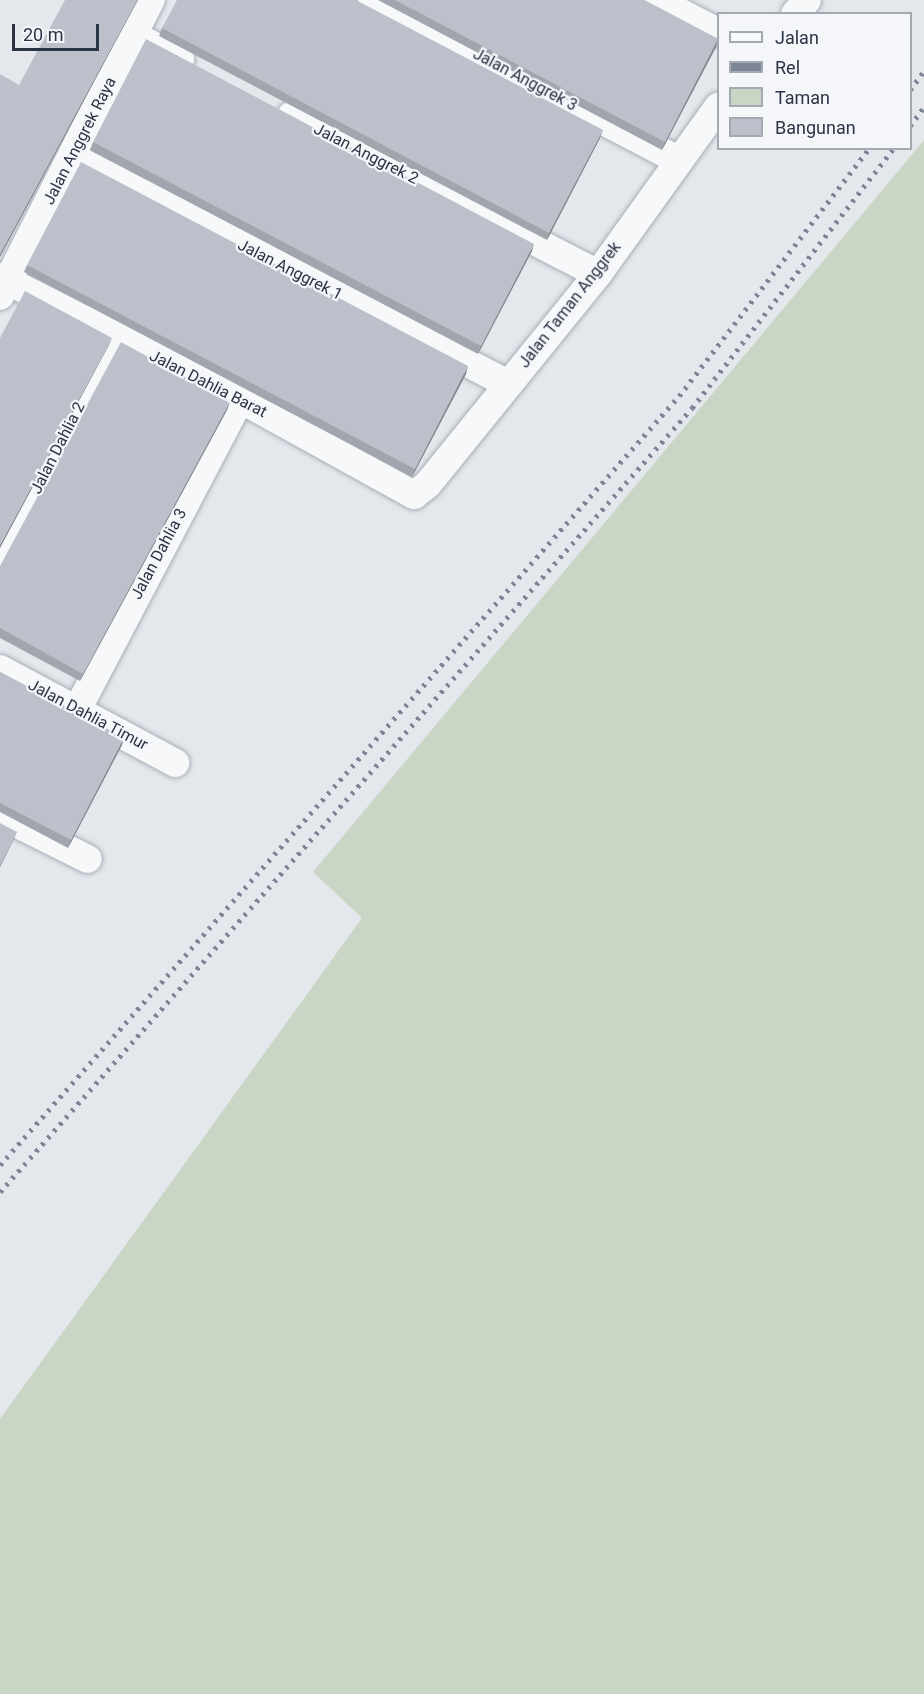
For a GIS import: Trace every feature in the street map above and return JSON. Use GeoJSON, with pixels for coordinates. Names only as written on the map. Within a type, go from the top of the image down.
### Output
{"type":"FeatureCollection","features":[{"type":"Feature","properties":{"kind":"street","name":"Jalan Anggrek Raya"},"geometry":{"type":"LineString","coordinates":[[3,285],[72,157],[151,0]]}},
{"type":"Feature","properties":{"kind":"street","name":"Jalan Anggrek 3"},"geometry":{"type":"LineString","coordinates":[[372,0],[678,160]]}},
{"type":"Feature","properties":{"kind":"street"},"geometry":{"type":"LineString","coordinates":[[656,0],[717,31]]}},
{"type":"Feature","properties":{"kind":"street"},"geometry":{"type":"LineString","coordinates":[[797,12],[807,0]]}},
{"type":"Feature","properties":{"kind":"street"},"geometry":{"type":"LineString","coordinates":[[134,35],[207,73]]}},
{"type":"Feature","properties":{"kind":"street","name":"Jalan Anggrek 2"},"geometry":{"type":"LineString","coordinates":[[271,105],[598,274]]}},
{"type":"Feature","properties":{"kind":"street","name":"Jalan Taman Anggrek"},"geometry":{"type":"LineString","coordinates":[[414,495],[428,484],[598,274],[717,108]]}},
{"type":"Feature","properties":{"kind":"street","name":"Jalan Anggrek 1"},"geometry":{"type":"LineString","coordinates":[[72,157],[508,384]]}},
{"type":"Feature","properties":{"kind":"street","name":"Jalan Dahlia Barat"},"geometry":{"type":"LineString","coordinates":[[3,285],[116,336],[240,399],[414,495]]}},
{"type":"Feature","properties":{"kind":"street","name":"Jalan Dahlia 2"},"geometry":{"type":"LineString","coordinates":[[0,561],[116,336]]}},
{"type":"Feature","properties":{"kind":"street","name":"Jalan Dahlia 3"},"geometry":{"type":"LineString","coordinates":[[78,708],[240,399]]}},
{"type":"Feature","properties":{"kind":"street","name":"Jalan Dahlia Timur"},"geometry":{"type":"LineString","coordinates":[[0,669],[78,708],[175,763]]}},
{"type":"Feature","properties":{"kind":"street"},"geometry":{"type":"LineString","coordinates":[[0,815],[88,859]]}},
{"type":"Feature","properties":{"kind":"green space"},"geometry":{"type":"Polygon","coordinates":[[[924,140],[924,1694],[0,1694],[0,1419],[362,918],[313,872],[924,140]]]}},
{"type":"Feature","properties":{"kind":"building"},"geometry":{"type":"Polygon","coordinates":[[[65,0],[137,0],[0,254],[0,74],[19,85],[65,0]]]}},
{"type":"Feature","properties":{"kind":"building"},"geometry":{"type":"Polygon","coordinates":[[[177,0],[356,0],[603,130],[549,233],[162,28],[177,0]]]}},
{"type":"Feature","properties":{"kind":"building"},"geometry":{"type":"Polygon","coordinates":[[[395,0],[644,0],[717,38],[665,142],[395,0]]]}},
{"type":"Feature","properties":{"kind":"building"},"geometry":{"type":"Polygon","coordinates":[[[146,39],[534,244],[481,346],[93,142],[146,39]]]}},
{"type":"Feature","properties":{"kind":"building"},"geometry":{"type":"Polygon","coordinates":[[[81,162],[468,366],[415,469],[27,265],[81,162]]]}},
{"type":"Feature","properties":{"kind":"building"},"geometry":{"type":"Polygon","coordinates":[[[25,291],[112,338],[0,545],[0,338],[25,291]]]}},
{"type":"Feature","properties":{"kind":"building"},"geometry":{"type":"Polygon","coordinates":[[[121,342],[230,402],[83,674],[0,628],[0,566],[121,342]]]}},
{"type":"Feature","properties":{"kind":"building"},"geometry":{"type":"Polygon","coordinates":[[[0,672],[124,738],[71,840],[0,803],[0,672]]]}},
{"type":"Feature","properties":{"kind":"building"},"geometry":{"type":"Polygon","coordinates":[[[0,823],[17,832],[0,865],[0,823]]]}},
{"type":"Feature","properties":{"kind":"railway"},"geometry":{"type":"LineString","coordinates":[[912,87],[924,71]]}},
{"type":"Feature","properties":{"kind":"railway"},"geometry":{"type":"LineString","coordinates":[[912,123],[924,107]]}},
{"type":"Feature","properties":{"kind":"railway"},"geometry":{"type":"LineString","coordinates":[[0,1165],[679,396],[867,150]]}},
{"type":"Feature","properties":{"kind":"railway"},"geometry":{"type":"LineString","coordinates":[[0,1192],[692,408],[892,150]]}}]}
